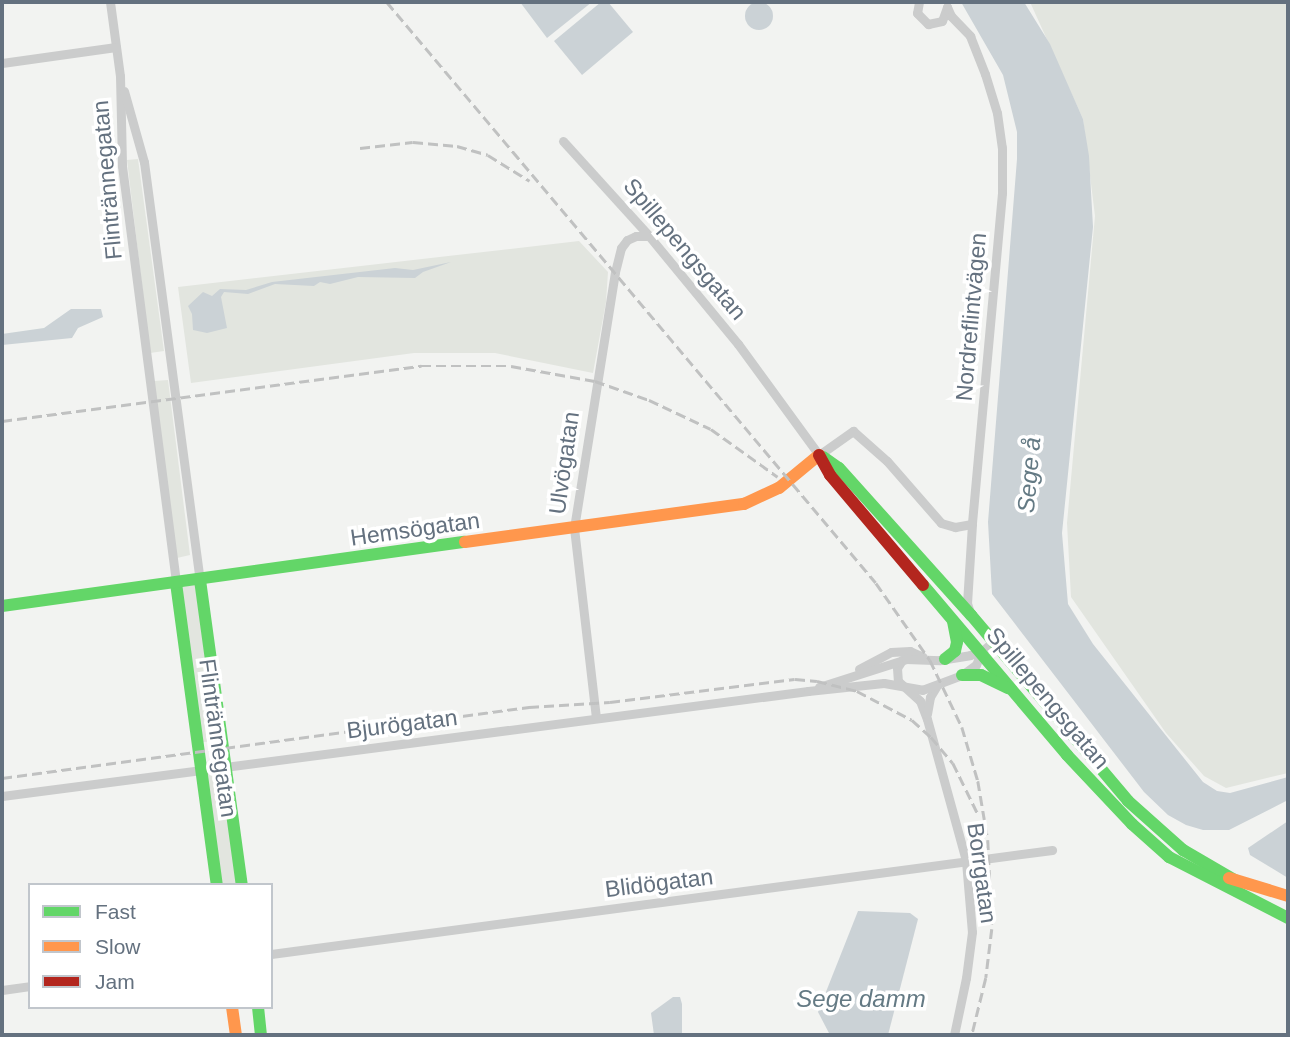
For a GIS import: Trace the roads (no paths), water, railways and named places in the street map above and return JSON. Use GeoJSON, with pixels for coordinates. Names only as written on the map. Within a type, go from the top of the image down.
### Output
{"type":"FeatureCollection","features":[{"type":"Feature","properties":{"kind":"main road","name":"Hemsögatan"},"geometry":{"type":"LineString","coordinates":[[2,606],[574,528],[757,500],[786,483],[820,455]]}},
{"type":"Feature","properties":{"kind":"main road","name":"Spillepengsgatan"},"geometry":{"type":"LineString","coordinates":[[820,455],[839,468],[971,615],[1091,759],[1158,831],[1229,878],[1288,905]]}},
{"type":"Feature","properties":{"kind":"main road","name":"Spillepengsgatan"},"geometry":{"type":"LineString","coordinates":[[820,455],[830,475],[1095,786],[1169,857],[1288,918]]}},
{"type":"Feature","properties":{"kind":"main road","name":"Flintrännegatan"},"geometry":{"type":"LineString","coordinates":[[200,580],[242,883]]}},
{"type":"Feature","properties":{"kind":"main road","name":"Flintrännegatan"},"geometry":{"type":"LineString","coordinates":[[176,583],[216,883]]}},
{"type":"Feature","properties":{"kind":"main road"},"geometry":{"type":"LineString","coordinates":[[945,659],[955,651],[957,642],[952,618]]}},
{"type":"Feature","properties":{"kind":"main road"},"geometry":{"type":"LineString","coordinates":[[962,675],[993,679],[1015,692]]}},
{"type":"Feature","properties":{"kind":"main road"},"geometry":{"type":"LineString","coordinates":[[1229,878],[1288,896]]}},
{"type":"Feature","properties":{"kind":"main road"},"geometry":{"type":"LineString","coordinates":[[232,1009],[236,1035]]}},
{"type":"Feature","properties":{"kind":"main road"},"geometry":{"type":"LineString","coordinates":[[258,1009],[261,1035]]}},
{"type":"Feature","properties":{"kind":"street"},"geometry":{"type":"LineString","coordinates":[[110,2],[120,76]]}},
{"type":"Feature","properties":{"kind":"street"},"geometry":{"type":"LineString","coordinates":[[919,2],[919,18],[928,24],[938,23],[963,29]]}},
{"type":"Feature","properties":{"kind":"street"},"geometry":{"type":"LineString","coordinates":[[938,23],[946,17],[946,4]]}},
{"type":"Feature","properties":{"kind":"street","name":"Nordreflintvägen"},"geometry":{"type":"LineString","coordinates":[[946,4],[970,36],[985,74],[997,113],[1002,148],[1002,193],[972,524],[967,603],[971,615]]}},
{"type":"Feature","properties":{"kind":"street"},"geometry":{"type":"LineString","coordinates":[[2,63],[116,47]]}},
{"type":"Feature","properties":{"kind":"street","name":"Flintrännegatan"},"geometry":{"type":"LineString","coordinates":[[120,76],[144,162],[200,580]]}},
{"type":"Feature","properties":{"kind":"street","name":"Flintrännegatan"},"geometry":{"type":"LineString","coordinates":[[120,76],[122,166],[176,583]]}},
{"type":"Feature","properties":{"kind":"street","name":"Spillepengsgatan"},"geometry":{"type":"LineString","coordinates":[[563,141],[649,236],[738,344],[820,455]]}},
{"type":"Feature","properties":{"kind":"street","name":"Ulvögatan"},"geometry":{"type":"LineString","coordinates":[[596,718],[574,528],[621,248],[627,240],[636,236],[649,236]]}},
{"type":"Feature","properties":{"kind":"street"},"geometry":{"type":"LineString","coordinates":[[820,455],[853,430],[887,461],[941,523],[955,527],[972,524]]}},
{"type":"Feature","properties":{"kind":"street","name":"Bjurögatan"},"geometry":{"type":"LineString","coordinates":[[808,691],[851,674],[902,660],[945,659],[981,652],[993,642]]}},
{"type":"Feature","properties":{"kind":"street","name":"Bjurögatan"},"geometry":{"type":"LineString","coordinates":[[851,674],[877,659],[899,651],[911,651],[928,660]]}},
{"type":"Feature","properties":{"kind":"street","name":"Bjurögatan"},"geometry":{"type":"LineString","coordinates":[[2,796],[808,691],[884,683],[922,690],[936,687],[962,675],[976,665],[981,652]]}},
{"type":"Feature","properties":{"kind":"street"},"geometry":{"type":"LineString","coordinates":[[902,660],[897,676],[905,688]]}},
{"type":"Feature","properties":{"kind":"street"},"geometry":{"type":"LineString","coordinates":[[927,719],[928,704],[936,687]]}},
{"type":"Feature","properties":{"kind":"street","name":"Borrgatan"},"geometry":{"type":"LineString","coordinates":[[905,688],[920,701],[927,719],[966,862],[972,932],[954,1035]]}},
{"type":"Feature","properties":{"kind":"street","name":"Blidögatan"},"geometry":{"type":"LineString","coordinates":[[273,954],[1052,850]]}},
{"type":"Feature","properties":{"kind":"street"},"geometry":{"type":"LineString","coordinates":[[2,990],[28,986]]}},
{"type":"Feature","properties":{"kind":"water"},"geometry":{"type":"Polygon","coordinates":[[[520,2],[592,2],[547,38],[520,2]]]}},
{"type":"Feature","properties":{"kind":"water"},"geometry":{"type":"Polygon","coordinates":[[[601,2],[608,2],[633,32],[582,75],[554,41],[601,2]]]}},
{"type":"Feature","properties":{"kind":"water"},"geometry":{"type":"Polygon","coordinates":[[[759,2],[769,6],[773,16],[769,26],[759,30],[749,26],[745,16],[749,6],[759,2]]]}},
{"type":"Feature","properties":{"kind":"water","name":"Sege å"},"geometry":{"type":"Polygon","coordinates":[[[961,2],[1024,2],[1050,44],[1083,119],[1089,156],[1093,227],[1062,533],[1068,604],[1093,644],[1203,782],[1217,791],[1230,793],[1288,777],[1288,800],[1229,830],[1203,830],[1186,825],[1168,815],[1144,792],[992,594],[988,522],[1017,132],[1003,75],[961,2]]]}},
{"type":"Feature","properties":{"kind":"water"},"geometry":{"type":"Polygon","coordinates":[[[451,262],[423,272],[415,278],[358,277],[330,284],[320,282],[314,286],[275,284],[248,294],[224,292],[221,297],[227,328],[207,333],[193,330],[192,314],[188,306],[203,292],[212,296],[220,289],[246,290],[272,282],[395,268],[413,270],[451,262]]]}},
{"type":"Feature","properties":{"kind":"water"},"geometry":{"type":"Polygon","coordinates":[[[71,309],[101,309],[103,317],[78,328],[72,338],[2,345],[2,334],[44,328],[71,309]]]}},
{"type":"Feature","properties":{"kind":"water"},"geometry":{"type":"Polygon","coordinates":[[[1288,821],[1288,878],[1250,855],[1248,848],[1288,821]]]}},
{"type":"Feature","properties":{"kind":"water","name":"Sege damm"},"geometry":{"type":"Polygon","coordinates":[[[858,911],[910,913],[918,919],[888,1035],[830,1035],[818,1012],[858,911]]]}},
{"type":"Feature","properties":{"kind":"water"},"geometry":{"type":"Polygon","coordinates":[[[673,997],[680,997],[682,1004],[682,1035],[654,1035],[651,1013],[673,997]]]}},
{"type":"Feature","properties":{"kind":"railway"},"geometry":{"type":"LineString","coordinates":[[387,2],[876,583],[930,660],[962,727],[978,781],[988,840],[992,929],[986,978],[972,1035]]}},
{"type":"Feature","properties":{"kind":"railway"},"geometry":{"type":"LineString","coordinates":[[360,148],[413,142],[457,146],[488,155],[530,181]]}},
{"type":"Feature","properties":{"kind":"railway"},"geometry":{"type":"LineString","coordinates":[[2,421],[421,366],[511,366],[595,381],[649,400],[711,429],[778,477]]}},
{"type":"Feature","properties":{"kind":"railway"},"geometry":{"type":"LineString","coordinates":[[2,778],[529,707],[610,702],[795,679],[817,681],[857,691],[912,720],[953,763],[977,812]]}}]}
